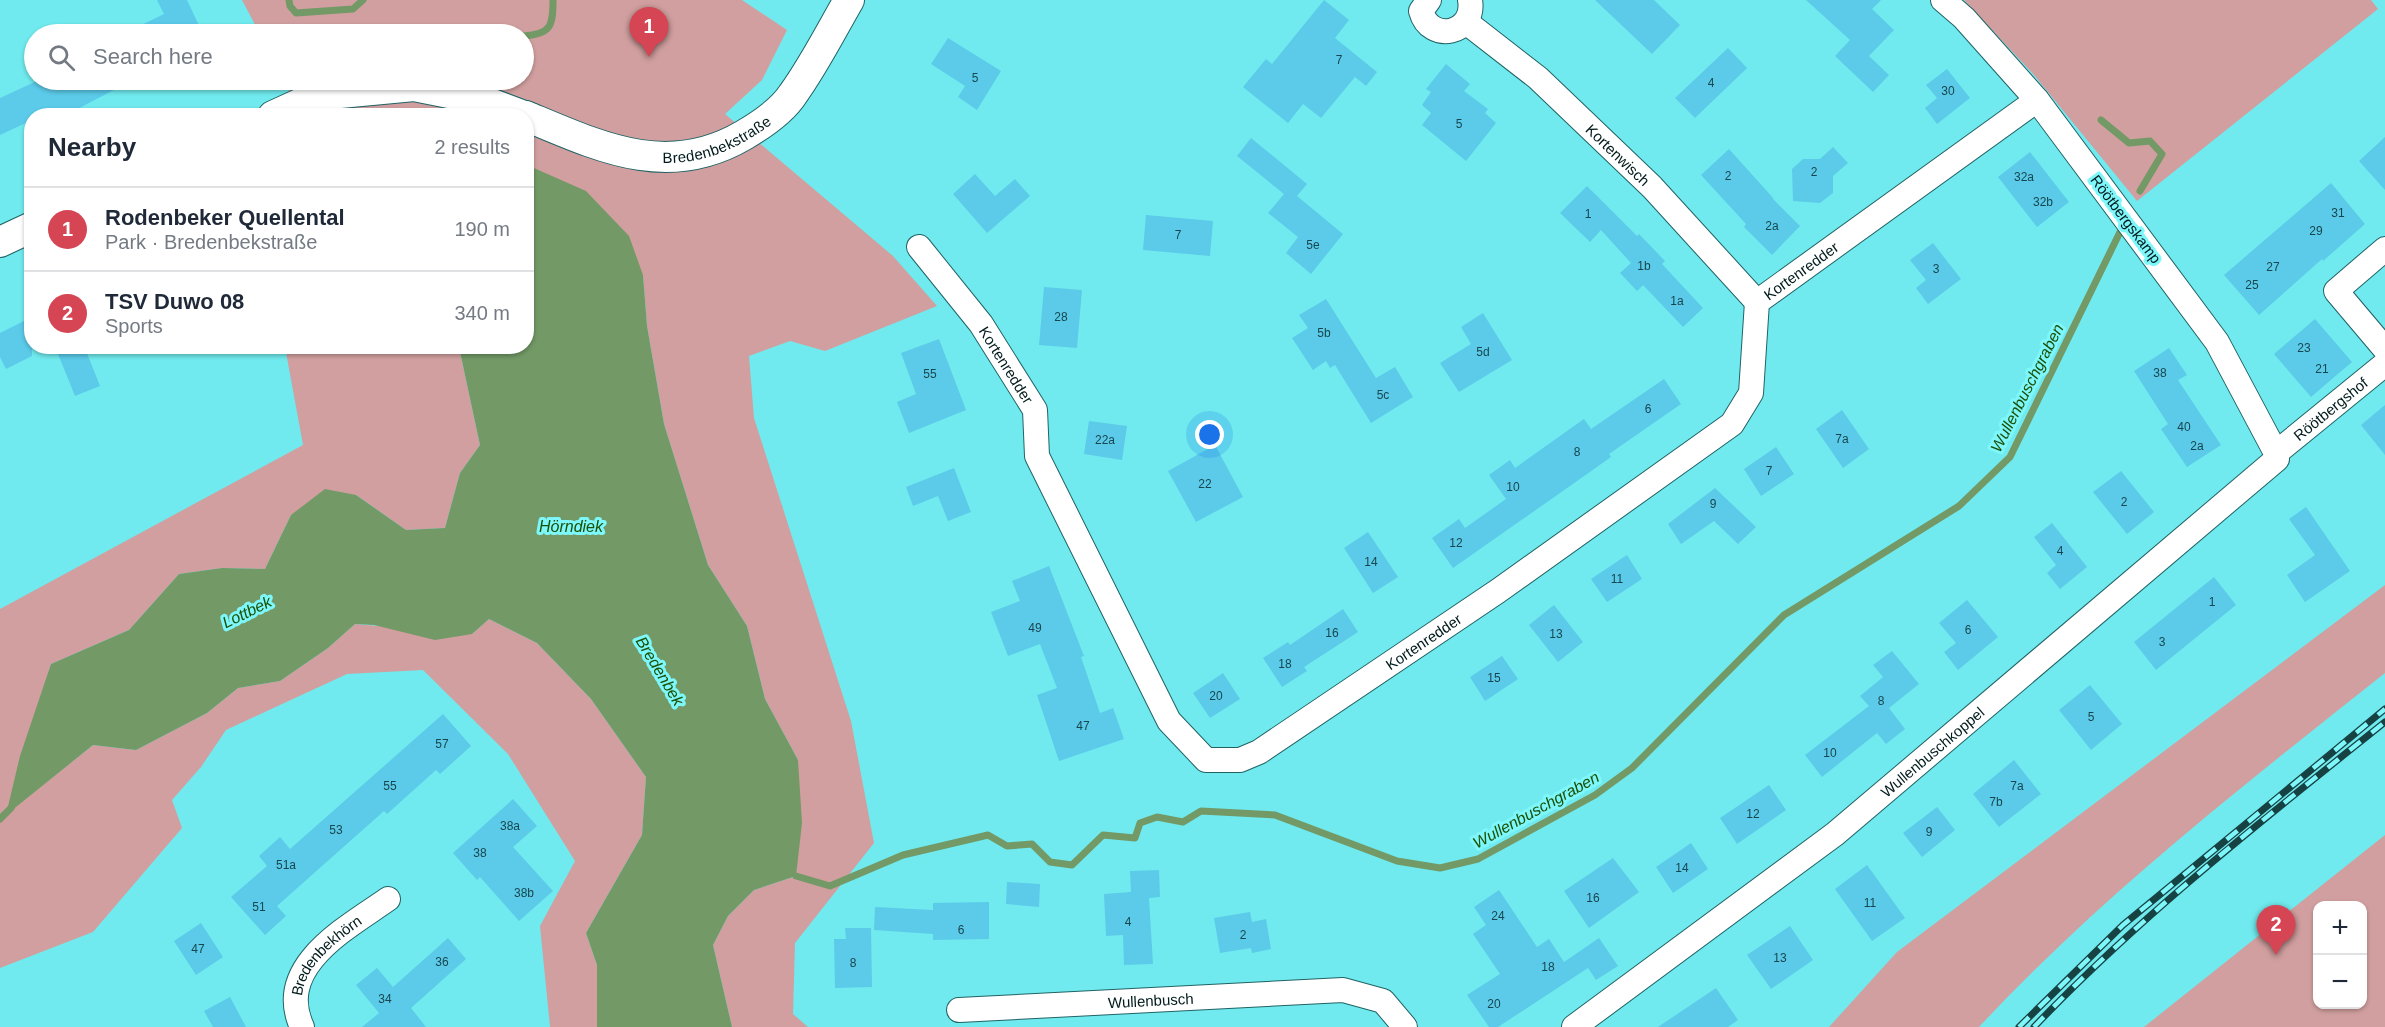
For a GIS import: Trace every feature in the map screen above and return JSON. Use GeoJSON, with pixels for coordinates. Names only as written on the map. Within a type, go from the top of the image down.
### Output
{"type":"FeatureCollection","features":[{"type":"Feature","properties":{"kind":"street","name":"Bredenbekstraße"},"geometry":{"type":"LineString","coordinates":[[534,119],[593,143],[641,157],[681,156],[709,151],[729,144],[760,126],[792,96],[849,0]]}},
{"type":"Feature","properties":{"kind":"street","name":"Kortenwisch"},"geometry":{"type":"LineString","coordinates":[[1429,0],[1421,11],[1430,27],[1437,31],[1453,31],[1468,11],[1652,188],[1757,302]]}},
{"type":"Feature","properties":{"kind":"street","name":"Röötbergskamp"},"geometry":{"type":"LineString","coordinates":[[1943,0],[1964,18],[2037,100],[2217,342],[2276,456]]}},
{"type":"Feature","properties":{"kind":"street","name":"Bredenbekstraße"},"geometry":{"type":"LineString","coordinates":[[291,108],[320,95],[372,90]]}},
{"type":"Feature","properties":{"kind":"street","name":"Bredenbekstraße"},"geometry":{"type":"LineString","coordinates":[[434,90],[478,99],[504,108]]}},
{"type":"Feature","properties":{"kind":"street","name":"Kortenredder"},"geometry":{"type":"LineString","coordinates":[[919,247],[981,324],[1035,410],[1037,456],[1169,721],[1206,760],[1240,760],[1259,752],[1498,591],[1732,424],[1751,393],[1757,302],[2037,100]]}},
{"type":"Feature","properties":{"kind":"street"},"geometry":{"type":"LineString","coordinates":[[0,242],[24,232]]}},
{"type":"Feature","properties":{"kind":"street"},"geometry":{"type":"LineString","coordinates":[[2385,249],[2336,291],[2385,349]]}},
{"type":"Feature","properties":{"kind":"street","name":"Röötbergshof"},"geometry":{"type":"LineString","coordinates":[[2276,456],[2385,364]]}},
{"type":"Feature","properties":{"kind":"street","name":"Wullenbuschkoppel"},"geometry":{"type":"LineString","coordinates":[[1574,1027],[1835,834],[2276,456]]}},
{"type":"Feature","properties":{"kind":"street","name":"Bredenbekhörn"},"geometry":{"type":"LineString","coordinates":[[302,1027],[295,1007],[295,993],[312,957],[333,938],[388,899]]}},
{"type":"Feature","properties":{"kind":"street","name":"Wullenbusch"},"geometry":{"type":"LineString","coordinates":[[959,1010],[1343,990],[1383,1000],[1405,1027]]}},
{"type":"Feature","properties":{"kind":"shaded area"},"geometry":{"type":"Polygon","coordinates":[[[242,0],[742,0],[787,30],[762,80],[725,114],[893,256],[937,306],[825,351],[790,341],[749,356],[754,418],[851,721],[874,843],[795,943],[793,1014],[808,1027],[732,1027],[713,945],[728,916],[754,890],[796,876],[798,760],[765,699],[747,626],[708,565],[664,424],[647,326],[643,275],[547,175],[534,168],[534,108],[287,108],[289,90],[534,90],[534,24],[255,24],[242,0]]]}},
{"type":"Feature","properties":{"kind":"shaded area"},"geometry":{"type":"Polygon","coordinates":[[[1964,0],[2371,0],[2378,9],[2137,201],[2034,75],[1964,0]]]}},
{"type":"Feature","properties":{"kind":"shaded area"},"geometry":{"type":"Polygon","coordinates":[[[286,354],[460,354],[480,445],[460,473],[445,528],[406,530],[356,495],[291,515],[265,569],[222,568],[179,574],[129,630],[51,664],[6,814],[93,745],[136,750],[207,713],[238,688],[280,681],[328,648],[355,624],[472,634],[489,619],[537,643],[591,699],[646,777],[642,835],[586,933],[597,965],[597,1027],[550,1027],[540,926],[575,861],[508,754],[423,670],[347,674],[226,730],[201,767],[172,800],[182,828],[93,932],[0,968],[0,609],[303,445],[286,354]]]}},
{"type":"Feature","properties":{"kind":"shaded area"},"geometry":{"type":"Polygon","coordinates":[[[2385,585],[2385,673],[2227,799],[2124,887],[2026,978],[1979,1027],[1829,1027],[1897,952],[2385,585]]]}},
{"type":"Feature","properties":{"kind":"shaded area"},"geometry":{"type":"Polygon","coordinates":[[[2385,835],[2385,1027],[2144,1027],[2385,835]]]}},
{"type":"Feature","properties":{"kind":"water","name":"Hörndiek"},"geometry":{"type":"Polygon","coordinates":[[[534,168],[586,191],[629,236],[643,275],[647,326],[664,424],[708,565],[747,626],[765,699],[798,760],[802,823],[796,876],[754,890],[728,916],[713,945],[732,1027],[597,1027],[597,965],[586,933],[642,835],[646,777],[591,699],[537,643],[489,619],[472,634],[435,640],[374,625],[355,624],[328,648],[280,681],[238,688],[207,713],[136,750],[93,745],[6,815],[20,756],[51,664],[129,630],[179,574],[222,568],[265,569],[291,515],[325,489],[356,495],[406,530],[445,528],[460,473],[480,445],[460,354],[534,354],[534,168]]]}},
{"type":"Feature","properties":{"kind":"building"},"geometry":{"type":"Polygon","coordinates":[[[157,0],[187,0],[198,24],[144,24],[164,14],[157,0]]]}},
{"type":"Feature","properties":{"kind":"building"},"geometry":{"type":"Polygon","coordinates":[[[1324,0],[1349,20],[1335,38],[1377,72],[1366,86],[1355,77],[1321,118],[1303,104],[1288,123],[1243,87],[1266,59],[1272,64],[1324,0]]]}},
{"type":"Feature","properties":{"kind":"building"},"geometry":{"type":"Polygon","coordinates":[[[1595,0],[1654,0],[1680,25],[1652,54],[1595,0]]]}},
{"type":"Feature","properties":{"kind":"building"},"geometry":{"type":"Polygon","coordinates":[[[1806,0],[1881,0],[1872,9],[1894,30],[1869,56],[1889,75],[1873,92],[1835,56],[1850,40],[1806,0]]]}},
{"type":"Feature","properties":{"kind":"building"},"geometry":{"type":"Polygon","coordinates":[[[948,38],[1001,71],[977,110],[958,97],[965,86],[931,64],[948,38]]]}},
{"type":"Feature","properties":{"kind":"building"},"geometry":{"type":"Polygon","coordinates":[[[1728,48],[1747,68],[1695,118],[1675,98],[1728,48]]]}},
{"type":"Feature","properties":{"kind":"building"},"geometry":{"type":"Polygon","coordinates":[[[1446,64],[1470,84],[1464,91],[1488,109],[1485,113],[1496,123],[1466,161],[1422,125],[1431,113],[1422,105],[1431,92],[1426,89],[1446,64]]]}},
{"type":"Feature","properties":{"kind":"building"},"geometry":{"type":"Polygon","coordinates":[[[1947,69],[1970,98],[1937,124],[1925,108],[1937,98],[1926,85],[1947,69]]]}},
{"type":"Feature","properties":{"kind":"building"},"geometry":{"type":"Polygon","coordinates":[[[24,87],[24,90],[114,90],[79,108],[24,108],[24,124],[0,135],[0,98],[24,87]]]}},
{"type":"Feature","properties":{"kind":"building"},"geometry":{"type":"Polygon","coordinates":[[[2385,137],[2385,190],[2359,161],[2385,137]]]}},
{"type":"Feature","properties":{"kind":"building"},"geometry":{"type":"Polygon","coordinates":[[[1251,138],[1307,184],[1297,196],[1343,234],[1311,274],[1286,253],[1298,237],[1268,213],[1284,194],[1237,156],[1251,138]]]}},
{"type":"Feature","properties":{"kind":"building"},"geometry":{"type":"Polygon","coordinates":[[[1833,147],[1848,163],[1833,176],[1833,193],[1820,203],[1793,201],[1792,169],[1803,159],[1820,159],[1833,147]]]}},
{"type":"Feature","properties":{"kind":"building"},"geometry":{"type":"Polygon","coordinates":[[[1729,149],[1800,226],[1772,255],[1744,227],[1746,224],[1701,175],[1729,149]]]}},
{"type":"Feature","properties":{"kind":"building"},"geometry":{"type":"Polygon","coordinates":[[[2030,152],[2069,202],[2037,227],[1998,177],[2030,152]]]}},
{"type":"Feature","properties":{"kind":"building"},"geometry":{"type":"Polygon","coordinates":[[[975,174],[995,196],[1015,179],[1030,196],[987,233],[953,194],[975,174]]]}},
{"type":"Feature","properties":{"kind":"building"},"geometry":{"type":"Polygon","coordinates":[[[2331,183],[2365,224],[2259,315],[2224,275],[2331,183]]]}},
{"type":"Feature","properties":{"kind":"building"},"geometry":{"type":"Polygon","coordinates":[[[1587,186],[1665,261],[1662,264],[1703,308],[1683,327],[1643,285],[1637,291],[1620,273],[1631,263],[1601,230],[1590,242],[1560,213],[1587,186]]]}},
{"type":"Feature","properties":{"kind":"building"},"geometry":{"type":"Polygon","coordinates":[[[1146,215],[1213,221],[1210,256],[1143,250],[1146,215]]]}},
{"type":"Feature","properties":{"kind":"building"},"geometry":{"type":"Polygon","coordinates":[[[1933,243],[1961,279],[1928,304],[1916,288],[1926,280],[1910,260],[1933,243]]]}},
{"type":"Feature","properties":{"kind":"building"},"geometry":{"type":"Polygon","coordinates":[[[1044,287],[1082,290],[1077,348],[1039,345],[1044,287]]]}},
{"type":"Feature","properties":{"kind":"building"},"geometry":{"type":"Polygon","coordinates":[[[1326,299],[1376,378],[1395,367],[1413,397],[1371,423],[1335,365],[1330,368],[1326,361],[1313,370],[1292,338],[1308,328],[1299,315],[1326,299]]]}},
{"type":"Feature","properties":{"kind":"building"},"geometry":{"type":"Polygon","coordinates":[[[1483,313],[1512,360],[1459,392],[1440,363],[1471,344],[1461,327],[1483,313]]]}},
{"type":"Feature","properties":{"kind":"building"},"geometry":{"type":"Polygon","coordinates":[[[2315,319],[2352,362],[2311,397],[2274,354],[2315,319]]]}},
{"type":"Feature","properties":{"kind":"building"},"geometry":{"type":"Polygon","coordinates":[[[24,321],[24,354],[32,354],[32,356],[6,369],[0,357],[0,333],[24,321]]]}},
{"type":"Feature","properties":{"kind":"building"},"geometry":{"type":"Polygon","coordinates":[[[939,339],[966,410],[909,433],[897,402],[916,394],[901,353],[939,339]]]}},
{"type":"Feature","properties":{"kind":"building"},"geometry":{"type":"Polygon","coordinates":[[[2169,348],[2187,375],[2178,380],[2221,445],[2187,467],[2161,429],[2168,424],[2134,371],[2169,348]]]}},
{"type":"Feature","properties":{"kind":"building"},"geometry":{"type":"Polygon","coordinates":[[[58,354],[87,354],[100,386],[75,396],[58,354]]]}},
{"type":"Feature","properties":{"kind":"building"},"geometry":{"type":"Polygon","coordinates":[[[1664,379],[1681,404],[1609,454],[1611,457],[1453,568],[1432,538],[1459,519],[1465,528],[1506,499],[1489,475],[1510,460],[1515,468],[1584,419],[1591,429],[1664,379]]]}},
{"type":"Feature","properties":{"kind":"building"},"geometry":{"type":"Polygon","coordinates":[[[2385,405],[2385,455],[2361,425],[2385,405]]]}},
{"type":"Feature","properties":{"kind":"building"},"geometry":{"type":"Polygon","coordinates":[[[1842,410],[1869,449],[1843,468],[1816,429],[1842,410]]]}},
{"type":"Feature","properties":{"kind":"building"},"geometry":{"type":"Polygon","coordinates":[[[1089,421],[1127,426],[1122,460],[1084,454],[1089,421]]]}},
{"type":"Feature","properties":{"kind":"building"},"geometry":{"type":"Polygon","coordinates":[[[1215,445],[1243,497],[1196,522],[1168,471],[1215,445]]]}},
{"type":"Feature","properties":{"kind":"building"},"geometry":{"type":"Polygon","coordinates":[[[1776,447],[1794,474],[1761,496],[1744,469],[1776,447]]]}},
{"type":"Feature","properties":{"kind":"building"},"geometry":{"type":"Polygon","coordinates":[[[954,468],[971,512],[948,521],[938,496],[913,506],[906,487],[954,468]]]}},
{"type":"Feature","properties":{"kind":"building"},"geometry":{"type":"Polygon","coordinates":[[[2121,471],[2154,512],[2127,534],[2093,492],[2121,471]]]}},
{"type":"Feature","properties":{"kind":"building"},"geometry":{"type":"Polygon","coordinates":[[[1715,488],[1756,527],[1738,544],[1714,521],[1681,544],[1668,524],[1715,488]]]}},
{"type":"Feature","properties":{"kind":"building"},"geometry":{"type":"Polygon","coordinates":[[[2306,507],[2350,571],[2305,602],[2287,575],[2315,555],[2289,519],[2306,507]]]}},
{"type":"Feature","properties":{"kind":"building"},"geometry":{"type":"Polygon","coordinates":[[[2052,523],[2087,567],[2060,589],[2047,573],[2056,565],[2034,537],[2052,523]]]}},
{"type":"Feature","properties":{"kind":"building"},"geometry":{"type":"Polygon","coordinates":[[[1368,532],[1398,577],[1373,593],[1344,548],[1368,532]]]}},
{"type":"Feature","properties":{"kind":"building"},"geometry":{"type":"Polygon","coordinates":[[[1627,555],[1642,579],[1607,602],[1591,579],[1627,555]]]}},
{"type":"Feature","properties":{"kind":"building"},"geometry":{"type":"Polygon","coordinates":[[[1049,566],[1084,656],[1081,657],[1100,713],[1113,708],[1124,739],[1059,761],[1037,695],[1057,688],[1040,644],[1008,656],[991,612],[1020,601],[1012,581],[1049,566]]]}},
{"type":"Feature","properties":{"kind":"building"},"geometry":{"type":"Polygon","coordinates":[[[2214,577],[2236,605],[2156,670],[2134,642],[2214,577]]]}},
{"type":"Feature","properties":{"kind":"building"},"geometry":{"type":"Polygon","coordinates":[[[1967,600],[1998,637],[1958,670],[1944,652],[1956,643],[1939,623],[1967,600]]]}},
{"type":"Feature","properties":{"kind":"building"},"geometry":{"type":"Polygon","coordinates":[[[1554,605],[1583,642],[1558,662],[1529,625],[1554,605]]]}},
{"type":"Feature","properties":{"kind":"building"},"geometry":{"type":"Polygon","coordinates":[[[1343,609],[1358,632],[1304,667],[1307,671],[1282,687],[1263,658],[1288,642],[1290,645],[1343,609]]]}},
{"type":"Feature","properties":{"kind":"building"},"geometry":{"type":"Polygon","coordinates":[[[1892,651],[1919,684],[1889,708],[1905,729],[1886,744],[1877,733],[1822,777],[1805,755],[1869,706],[1860,696],[1883,677],[1873,665],[1892,651]]]}},
{"type":"Feature","properties":{"kind":"building"},"geometry":{"type":"Polygon","coordinates":[[[1502,656],[1518,679],[1485,701],[1470,677],[1502,656]]]}},
{"type":"Feature","properties":{"kind":"building"},"geometry":{"type":"Polygon","coordinates":[[[1223,673],[1240,699],[1210,718],[1193,693],[1223,673]]]}},
{"type":"Feature","properties":{"kind":"building"},"geometry":{"type":"Polygon","coordinates":[[[2090,685],[2122,724],[2091,750],[2059,710],[2090,685]]]}},
{"type":"Feature","properties":{"kind":"building"},"geometry":{"type":"Polygon","coordinates":[[[443,714],[471,746],[440,774],[436,770],[387,814],[384,811],[277,906],[286,916],[265,935],[231,897],[267,866],[259,856],[280,837],[290,849],[443,714]]]}},
{"type":"Feature","properties":{"kind":"building"},"geometry":{"type":"Polygon","coordinates":[[[2014,760],[2041,794],[1999,827],[1973,794],[2014,760]]]}},
{"type":"Feature","properties":{"kind":"building"},"geometry":{"type":"Polygon","coordinates":[[[1769,785],[1786,810],[1737,844],[1720,818],[1769,785]]]}},
{"type":"Feature","properties":{"kind":"building"},"geometry":{"type":"Polygon","coordinates":[[[513,799],[537,826],[513,847],[553,891],[519,921],[480,877],[477,880],[453,853],[513,799]]]}},
{"type":"Feature","properties":{"kind":"building"},"geometry":{"type":"Polygon","coordinates":[[[1937,807],[1955,830],[1922,857],[1903,833],[1937,807]]]}},
{"type":"Feature","properties":{"kind":"building"},"geometry":{"type":"Polygon","coordinates":[[[1691,843],[1708,869],[1673,893],[1656,867],[1691,843]]]}},
{"type":"Feature","properties":{"kind":"building"},"geometry":{"type":"Polygon","coordinates":[[[1613,858],[1639,892],[1589,928],[1564,891],[1613,858]]]}},
{"type":"Feature","properties":{"kind":"building"},"geometry":{"type":"Polygon","coordinates":[[[1867,865],[1905,918],[1872,941],[1835,889],[1867,865]]]}},
{"type":"Feature","properties":{"kind":"building"},"geometry":{"type":"Polygon","coordinates":[[[1159,870],[1160,897],[1149,898],[1153,964],[1124,965],[1123,935],[1106,936],[1104,894],[1131,892],[1130,871],[1159,870]]]}},
{"type":"Feature","properties":{"kind":"building"},"geometry":{"type":"Polygon","coordinates":[[[1007,882],[1040,884],[1039,907],[1006,904],[1007,882]]]}},
{"type":"Feature","properties":{"kind":"building"},"geometry":{"type":"Polygon","coordinates":[[[1499,890],[1537,947],[1549,939],[1564,962],[1599,938],[1618,966],[1596,980],[1588,968],[1498,1027],[1489,1027],[1467,995],[1500,974],[1473,934],[1486,925],[1474,907],[1499,890]]]}},
{"type":"Feature","properties":{"kind":"building"},"geometry":{"type":"Polygon","coordinates":[[[989,902],[989,939],[933,940],[933,934],[874,930],[875,907],[933,910],[933,903],[989,902]]]}},
{"type":"Feature","properties":{"kind":"building"},"geometry":{"type":"Polygon","coordinates":[[[1250,912],[1252,922],[1266,919],[1271,949],[1252,953],[1251,948],[1220,953],[1214,918],[1250,912]]]}},
{"type":"Feature","properties":{"kind":"building"},"geometry":{"type":"Polygon","coordinates":[[[201,923],[223,957],[196,975],[174,941],[201,923]]]}},
{"type":"Feature","properties":{"kind":"building"},"geometry":{"type":"Polygon","coordinates":[[[1790,926],[1813,960],[1771,989],[1747,955],[1790,926]]]}},
{"type":"Feature","properties":{"kind":"building"},"geometry":{"type":"Polygon","coordinates":[[[845,928],[871,928],[872,987],[835,988],[834,939],[846,939],[845,928]]]}},
{"type":"Feature","properties":{"kind":"building"},"geometry":{"type":"Polygon","coordinates":[[[448,938],[466,959],[411,1008],[426,1027],[362,1027],[379,1013],[356,985],[377,968],[393,987],[448,938]]]}},
{"type":"Feature","properties":{"kind":"building"},"geometry":{"type":"Polygon","coordinates":[[[1716,988],[1738,1020],[1728,1027],[1658,1027],[1716,988]]]}},
{"type":"Feature","properties":{"kind":"building"},"geometry":{"type":"Polygon","coordinates":[[[230,997],[246,1027],[213,1027],[204,1011],[230,997]]]}},
{"type":"Feature","properties":{"kind":"waterway","name":"Bredenbek"},"geometry":{"type":"LineString","coordinates":[[289,0],[290,6],[296,13],[353,9],[363,0]]}},
{"type":"Feature","properties":{"kind":"waterway","name":"Bredenbek"},"geometry":{"type":"LineString","coordinates":[[534,35],[549,27],[553,0]]}},
{"type":"Feature","properties":{"kind":"waterway","name":"Wullenbuschgraben"},"geometry":{"type":"LineString","coordinates":[[2101,120],[2129,143],[2150,141],[2162,154],[2140,191]]}},
{"type":"Feature","properties":{"kind":"waterway","name":"Wullenbuschgraben"},"geometry":{"type":"LineString","coordinates":[[796,876],[830,886],[903,855],[988,835],[1007,846],[1032,844],[1050,862],[1072,865],[1103,835],[1135,838],[1140,823],[1157,817],[1183,822],[1201,811],[1275,815],[1397,861],[1440,868],[1478,859],[1595,795],[1632,768],[1784,615],[1959,506],[2010,457],[2121,230]]}},
{"type":"Feature","properties":{"kind":"waterway","name":"Lottbek"},"geometry":{"type":"LineString","coordinates":[[0,819],[11,808]]}},
{"type":"Feature","properties":{"kind":"railway"},"geometry":{"type":"LineString","coordinates":[[2019,1027],[2123,925],[2385,709]]}},
{"type":"Feature","properties":{"kind":"railway"},"geometry":{"type":"LineString","coordinates":[[2034,1027],[2160,907],[2385,722]]}},
{"type":"Feature","properties":{"kind":"place","name":"Rodenbeker Quellental"},"geometry":{"type":"Point","coordinates":[649,57]}},
{"type":"Feature","properties":{"kind":"place","name":"TSV Duwo 08"},"geometry":{"type":"Point","coordinates":[2276,955]}}]}
